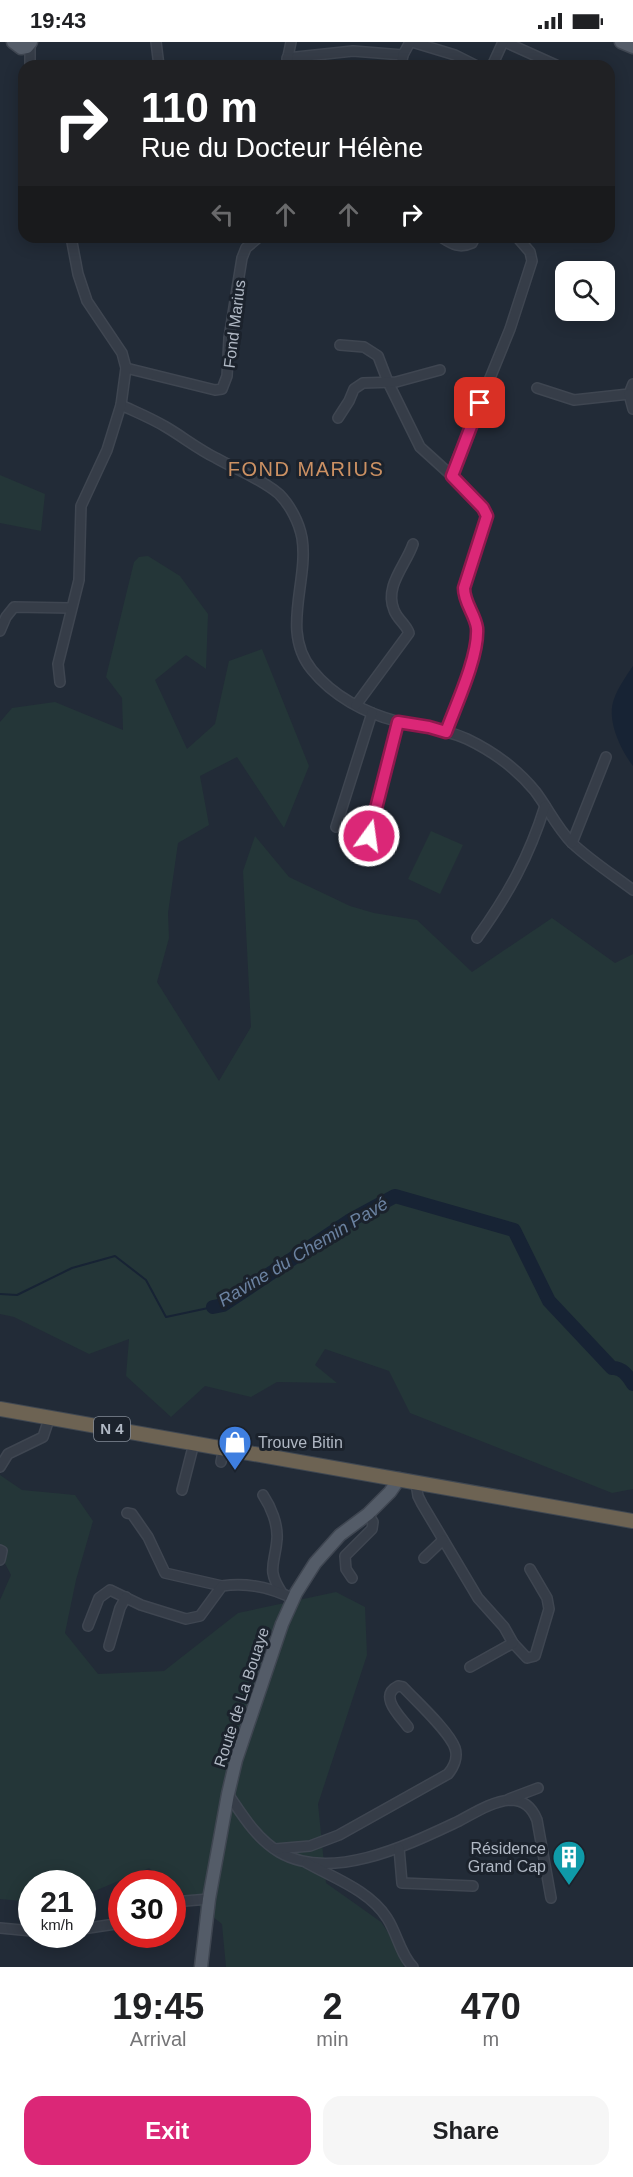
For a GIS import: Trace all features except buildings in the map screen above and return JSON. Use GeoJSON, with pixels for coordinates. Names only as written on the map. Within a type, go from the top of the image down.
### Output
{"type":"FeatureCollection","features":[{"type":"Feature","properties":{"kind":"highway","name":"N 4"},"geometry":{"type":"LineString","coordinates":[[0,1409],[633,1521]]}},
{"type":"Feature","properties":{"kind":"main road"},"geometry":{"type":"LineString","coordinates":[[621,42],[633,47]]}},
{"type":"Feature","properties":{"kind":"main road"},"geometry":{"type":"LineString","coordinates":[[14,44],[24,48],[30,43]]}},
{"type":"Feature","properties":{"kind":"main road","name":"Route de La Bouaye"},"geometry":{"type":"LineString","coordinates":[[201,1967],[209,1899],[228,1794],[236,1760],[282,1624],[288,1596],[340,1535],[368,1514],[390,1492],[399,1479]]}},
{"type":"Feature","properties":{"kind":"street"},"geometry":{"type":"LineString","coordinates":[[156,42],[158,60]]}},
{"type":"Feature","properties":{"kind":"street"},"geometry":{"type":"LineString","coordinates":[[286,60],[291,42]]}},
{"type":"Feature","properties":{"kind":"street"},"geometry":{"type":"LineString","coordinates":[[402,60],[411,42],[465,60]]}},
{"type":"Feature","properties":{"kind":"street"},"geometry":{"type":"LineString","coordinates":[[495,60],[504,42],[545,60]]}},
{"type":"Feature","properties":{"kind":"street"},"geometry":{"type":"LineString","coordinates":[[30,43],[30,60]]}},
{"type":"Feature","properties":{"kind":"street"},"geometry":{"type":"LineString","coordinates":[[14,44],[27,60]]}},
{"type":"Feature","properties":{"kind":"street"},"geometry":{"type":"LineString","coordinates":[[298,60],[353,51],[403,55]]}},
{"type":"Feature","properties":{"kind":"street"},"geometry":{"type":"LineString","coordinates":[[60,682],[58,664],[70,608],[79,580],[81,506],[107,450],[121,405],[126,368],[122,353],[87,301],[78,274],[72,243]]}},
{"type":"Feature","properties":{"kind":"street","name":"Fond Marius"},"geometry":{"type":"LineString","coordinates":[[126,368],[215,390],[222,389],[227,376],[229,338],[242,258],[246,248],[252,243]]}},
{"type":"Feature","properties":{"kind":"street"},"geometry":{"type":"LineString","coordinates":[[450,243],[461,247],[472,243]]}},
{"type":"Feature","properties":{"kind":"street"},"geometry":{"type":"LineString","coordinates":[[452,476],[510,329],[532,261],[530,252],[523,243]]}},
{"type":"Feature","properties":{"kind":"street"},"geometry":{"type":"LineString","coordinates":[[340,345],[364,347],[374,352],[384,367],[388,382],[420,447],[452,476],[483,508],[487,516],[464,588],[475,619],[477,643],[446,732]]}},
{"type":"Feature","properties":{"kind":"street"},"geometry":{"type":"LineString","coordinates":[[338,418],[354,389],[363,383],[410,380],[440,370]]}},
{"type":"Feature","properties":{"kind":"street"},"geometry":{"type":"LineString","coordinates":[[633,384],[628,394],[633,409]]}},
{"type":"Feature","properties":{"kind":"street"},"geometry":{"type":"LineString","coordinates":[[537,388],[574,400],[628,394]]}},
{"type":"Feature","properties":{"kind":"street"},"geometry":{"type":"LineString","coordinates":[[121,405],[165,426],[261,482],[286,502],[297,522],[302,540],[296,620],[300,646],[305,659],[331,690],[372,713],[398,722],[446,732],[475,743],[500,759],[521,776],[572,843],[633,890]]}},
{"type":"Feature","properties":{"kind":"street"},"geometry":{"type":"LineString","coordinates":[[356,705],[409,633],[395,613],[392,597],[399,570],[413,544]]}},
{"type":"Feature","properties":{"kind":"street"},"geometry":{"type":"LineString","coordinates":[[0,631],[6,617],[14,607],[70,608]]}},
{"type":"Feature","properties":{"kind":"street"},"geometry":{"type":"LineString","coordinates":[[336,827],[372,713]]}},
{"type":"Feature","properties":{"kind":"street"},"geometry":{"type":"LineString","coordinates":[[369,836],[398,722]]}},
{"type":"Feature","properties":{"kind":"street"},"geometry":{"type":"LineString","coordinates":[[572,843],[606,757]]}},
{"type":"Feature","properties":{"kind":"street"},"geometry":{"type":"LineString","coordinates":[[477,938],[505,899],[535,838],[545,806]]}},
{"type":"Feature","properties":{"kind":"street"},"geometry":{"type":"LineString","coordinates":[[0,1467],[9,1454],[43,1437],[49,1419]]}},
{"type":"Feature","properties":{"kind":"street"},"geometry":{"type":"LineString","coordinates":[[182,1490],[194,1443]]}},
{"type":"Feature","properties":{"kind":"street"},"geometry":{"type":"LineString","coordinates":[[221,1462],[224,1448]]}},
{"type":"Feature","properties":{"kind":"street"},"geometry":{"type":"LineString","coordinates":[[416,1483],[422,1504],[478,1598],[527,1658],[535,1656],[549,1609],[547,1598],[530,1569]]}},
{"type":"Feature","properties":{"kind":"street"},"geometry":{"type":"LineString","coordinates":[[263,1495],[271,1507],[277,1537],[272,1574],[288,1596]]}},
{"type":"Feature","properties":{"kind":"street"},"geometry":{"type":"LineString","coordinates":[[127,1513],[132,1514],[148,1537],[165,1573],[222,1586],[249,1585],[288,1596]]}},
{"type":"Feature","properties":{"kind":"street"},"geometry":{"type":"LineString","coordinates":[[352,1578],[346,1569],[345,1556],[372,1529],[373,1522],[368,1514]]}},
{"type":"Feature","properties":{"kind":"street"},"geometry":{"type":"LineString","coordinates":[[424,1558],[443,1540]]}},
{"type":"Feature","properties":{"kind":"street"},"geometry":{"type":"LineString","coordinates":[[0,1550],[2,1551],[0,1560]]}},
{"type":"Feature","properties":{"kind":"street"},"geometry":{"type":"LineString","coordinates":[[88,1626],[99,1599],[110,1590],[141,1605],[186,1619],[200,1616],[222,1586]]}},
{"type":"Feature","properties":{"kind":"street"},"geometry":{"type":"LineString","coordinates":[[109,1646],[120,1608],[126,1598]]}},
{"type":"Feature","properties":{"kind":"street"},"geometry":{"type":"LineString","coordinates":[[470,1667],[513,1643]]}},
{"type":"Feature","properties":{"kind":"street"},"geometry":{"type":"LineString","coordinates":[[275,1849],[310,1846],[339,1835],[448,1774],[454,1767],[455,1749],[449,1737],[403,1687],[398,1686],[390,1693],[391,1705],[408,1727]]}},
{"type":"Feature","properties":{"kind":"street"},"geometry":{"type":"LineString","coordinates":[[305,1862],[324,1863],[356,1859],[399,1848],[486,1807],[538,1788]]}},
{"type":"Feature","properties":{"kind":"street"},"geometry":{"type":"LineString","coordinates":[[228,1794],[245,1821],[261,1839],[275,1849],[305,1862],[372,1899],[386,1916],[407,1961],[413,1967]]}},
{"type":"Feature","properties":{"kind":"street"},"geometry":{"type":"LineString","coordinates":[[505,1801],[517,1800],[534,1810],[551,1898]]}},
{"type":"Feature","properties":{"kind":"street"},"geometry":{"type":"LineString","coordinates":[[399,1848],[402,1884],[473,1886]]}},
{"type":"Feature","properties":{"kind":"street"},"geometry":{"type":"LineString","coordinates":[[186,1901],[209,1899]]}},
{"type":"Feature","properties":{"kind":"street"},"geometry":{"type":"LineString","coordinates":[[1,1926],[18,1929]]}},
{"type":"Feature","properties":{"kind":"shaded area"},"geometry":{"type":"Polygon","coordinates":[[[0,475],[45,494],[41,531],[0,523],[0,475]]]}},
{"type":"Feature","properties":{"kind":"shaded area"},"geometry":{"type":"Polygon","coordinates":[[[148,556],[180,576],[208,614],[206,669],[186,655],[155,680],[187,749],[215,724],[229,661],[262,649],[309,766],[284,828],[237,757],[200,776],[209,825],[178,843],[168,913],[169,938],[157,982],[219,1081],[251,1027],[243,871],[255,836],[289,877],[350,906],[374,913],[417,920],[472,972],[552,918],[615,963],[633,954],[633,1489],[612,1493],[410,1413],[389,1371],[325,1349],[315,1365],[337,1383],[277,1382],[251,1397],[205,1386],[171,1417],[126,1376],[129,1339],[89,1354],[14,1317],[0,1314],[0,722],[12,708],[55,702],[123,730],[122,698],[106,677],[134,562],[139,557],[148,556]]]}},
{"type":"Feature","properties":{"kind":"shaded area"},"geometry":{"type":"Polygon","coordinates":[[[431,831],[463,845],[440,894],[408,879],[431,831]]]}},
{"type":"Feature","properties":{"kind":"shaded area"},"geometry":{"type":"Polygon","coordinates":[[[0,1475],[22,1490],[75,1495],[93,1521],[76,1580],[65,1633],[98,1674],[164,1671],[238,1613],[336,1592],[365,1607],[367,1655],[318,1804],[326,1883],[381,1922],[407,1961],[403,1967],[226,1967],[222,1924],[186,1896],[186,1870],[152,1870],[149,1868],[108,1870],[108,1885],[96,1890],[96,1870],[18,1870],[18,1901],[0,1899],[0,1600],[11,1575],[0,1554],[0,1475]]]}},
{"type":"Feature","properties":{"kind":"water"},"geometry":{"type":"Polygon","coordinates":[[[633,666],[633,766],[616,734],[612,707],[622,682],[633,666]]]}},
{"type":"Feature","properties":{"kind":"waterway","name":"Ravine du Chemin Pavé"},"geometry":{"type":"LineString","coordinates":[[213,1307],[223,1305],[349,1221],[395,1196],[514,1230],[549,1301],[612,1368],[622,1371],[633,1384]]}},
{"type":"Feature","properties":{"kind":"waterway","name":"Ravine du Chemin Pavé"},"geometry":{"type":"LineString","coordinates":[[0,1294],[17,1295],[72,1268],[115,1256],[146,1280],[166,1317],[213,1307]]}},
{"type":"Feature","properties":{"kind":"place","name":"Trouve Bitin"},"geometry":{"type":"Point","coordinates":[235,1471]}},
{"type":"Feature","properties":{"kind":"place","name":"Résidence Grand Cap"},"geometry":{"type":"Point","coordinates":[569,1886]}},
{"type":"Feature","properties":{"kind":"district","name":"FOND MARIUS"},"geometry":{"type":"Point","coordinates":[306,469]}},
{"type":"Feature","properties":{"kind":"route"},"geometry":{"type":"LineString","coordinates":[[369,836],[398,722],[446,732],[477,643],[475,619],[464,588],[487,516],[483,508],[452,476],[480,403]]}}]}
